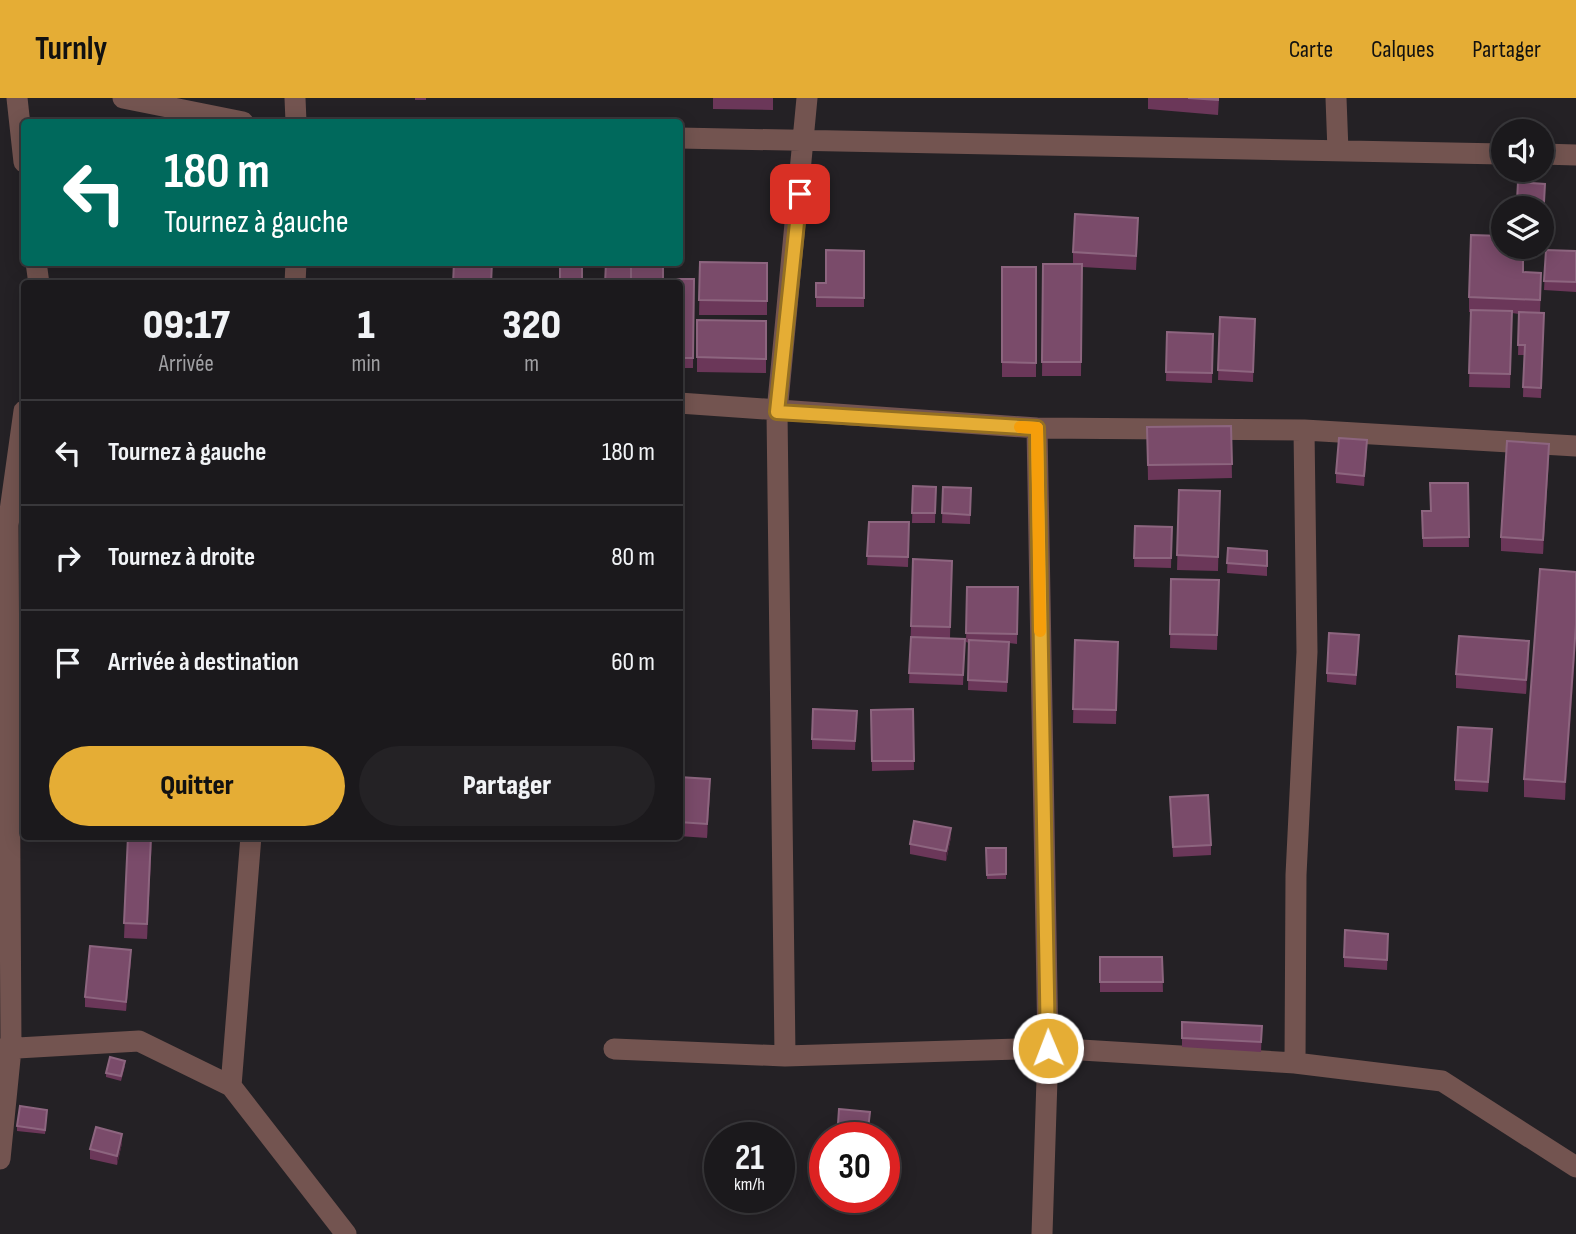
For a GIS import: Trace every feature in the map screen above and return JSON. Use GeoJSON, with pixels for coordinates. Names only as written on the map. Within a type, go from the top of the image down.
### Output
{"type":"FeatureCollection","features":[{"type":"Feature","properties":{"kind":"street"},"geometry":{"type":"LineString","coordinates":[[17,98],[21,135]]}},
{"type":"Feature","properties":{"kind":"street"},"geometry":{"type":"LineString","coordinates":[[123,98],[228,119]]}},
{"type":"Feature","properties":{"kind":"street"},"geometry":{"type":"LineString","coordinates":[[295,98],[296,119]]}},
{"type":"Feature","properties":{"kind":"street"},"geometry":{"type":"LineString","coordinates":[[785,1056],[777,412],[806,139],[807,98]]}},
{"type":"Feature","properties":{"kind":"street"},"geometry":{"type":"LineString","coordinates":[[1336,98],[1338,151]]}},
{"type":"Feature","properties":{"kind":"street"},"geometry":{"type":"LineString","coordinates":[[683,138],[1491,154]]}},
{"type":"Feature","properties":{"kind":"street"},"geometry":{"type":"LineString","coordinates":[[1554,154],[1576,155]]}},
{"type":"Feature","properties":{"kind":"street"},"geometry":{"type":"LineString","coordinates":[[683,403],[1037,428],[1304,430],[1576,446]]}},
{"type":"Feature","properties":{"kind":"street"},"geometry":{"type":"LineString","coordinates":[[1037,428],[1048,1048],[1042,1234]]}},
{"type":"Feature","properties":{"kind":"street"},"geometry":{"type":"LineString","coordinates":[[1295,1063],[1296,875],[1307,652],[1304,430]]}},
{"type":"Feature","properties":{"kind":"street"},"geometry":{"type":"LineString","coordinates":[[0,1159],[6,1049],[11,525],[21,437]]}},
{"type":"Feature","properties":{"kind":"street"},"geometry":{"type":"LineString","coordinates":[[231,1086],[251,840]]}},
{"type":"Feature","properties":{"kind":"street"},"geometry":{"type":"LineString","coordinates":[[6,1049],[139,1041],[231,1086],[346,1234]]}},
{"type":"Feature","properties":{"kind":"street"},"geometry":{"type":"LineString","coordinates":[[614,1048],[785,1056],[1048,1048],[1295,1063],[1442,1081],[1576,1167]]}},
{"type":"Feature","properties":{"kind":"building"},"geometry":{"type":"Polygon","coordinates":[[[1518,182],[1545,184],[1544,196],[1517,196],[1518,182]]]}},
{"type":"Feature","properties":{"kind":"building"},"geometry":{"type":"Polygon","coordinates":[[[1075,214],[1138,218],[1136,256],[1073,252],[1075,214]]]}},
{"type":"Feature","properties":{"kind":"building"},"geometry":{"type":"Polygon","coordinates":[[[1471,235],[1491,236],[1491,259],[1523,259],[1523,272],[1541,273],[1540,300],[1469,297],[1471,235]]]}},
{"type":"Feature","properties":{"kind":"building"},"geometry":{"type":"Polygon","coordinates":[[[826,250],[864,251],[864,298],[816,297],[816,283],[826,283],[826,250]]]}},
{"type":"Feature","properties":{"kind":"building"},"geometry":{"type":"Polygon","coordinates":[[[1554,250],[1576,251],[1576,282],[1544,281],[1545,259],[1554,259],[1554,250]]]}},
{"type":"Feature","properties":{"kind":"building"},"geometry":{"type":"Polygon","coordinates":[[[700,262],[767,263],[767,301],[699,300],[700,262]]]}},
{"type":"Feature","properties":{"kind":"building"},"geometry":{"type":"Polygon","coordinates":[[[1043,264],[1082,264],[1081,362],[1042,362],[1043,264]]]}},
{"type":"Feature","properties":{"kind":"building"},"geometry":{"type":"Polygon","coordinates":[[[454,266],[492,266],[491,280],[453,280],[454,266]]]}},
{"type":"Feature","properties":{"kind":"building"},"geometry":{"type":"Polygon","coordinates":[[[560,266],[582,266],[582,280],[560,280],[560,266]]]}},
{"type":"Feature","properties":{"kind":"building"},"geometry":{"type":"Polygon","coordinates":[[[606,266],[631,266],[631,280],[605,280],[606,266]]]}},
{"type":"Feature","properties":{"kind":"building"},"geometry":{"type":"Polygon","coordinates":[[[631,266],[663,266],[663,280],[631,280],[631,266]]]}},
{"type":"Feature","properties":{"kind":"building"},"geometry":{"type":"Polygon","coordinates":[[[1002,267],[1036,267],[1036,363],[1002,362],[1002,267]]]}},
{"type":"Feature","properties":{"kind":"building"},"geometry":{"type":"Polygon","coordinates":[[[694,279],[693,358],[683,358],[683,280],[677,280],[694,279]]]}},
{"type":"Feature","properties":{"kind":"building"},"geometry":{"type":"Polygon","coordinates":[[[1471,310],[1512,311],[1510,374],[1469,373],[1471,310]]]}},
{"type":"Feature","properties":{"kind":"building"},"geometry":{"type":"Polygon","coordinates":[[[1519,312],[1544,313],[1541,388],[1523,387],[1525,345],[1518,345],[1519,312]]]}},
{"type":"Feature","properties":{"kind":"building"},"geometry":{"type":"Polygon","coordinates":[[[1220,317],[1255,319],[1253,372],[1218,370],[1220,317]]]}},
{"type":"Feature","properties":{"kind":"building"},"geometry":{"type":"Polygon","coordinates":[[[697,320],[766,321],[766,359],[697,357],[697,320]]]}},
{"type":"Feature","properties":{"kind":"building"},"geometry":{"type":"Polygon","coordinates":[[[1167,332],[1213,334],[1212,373],[1166,372],[1167,332]]]}},
{"type":"Feature","properties":{"kind":"building"},"geometry":{"type":"Polygon","coordinates":[[[1231,426],[1232,464],[1148,465],[1147,427],[1231,426]]]}},
{"type":"Feature","properties":{"kind":"building"},"geometry":{"type":"Polygon","coordinates":[[[1339,438],[1367,440],[1364,476],[1336,473],[1339,438]]]}},
{"type":"Feature","properties":{"kind":"building"},"geometry":{"type":"Polygon","coordinates":[[[1507,441],[1549,444],[1543,540],[1501,537],[1507,441]]]}},
{"type":"Feature","properties":{"kind":"building"},"geometry":{"type":"Polygon","coordinates":[[[1430,483],[1468,483],[1469,537],[1423,538],[1422,511],[1431,511],[1430,483]]]}},
{"type":"Feature","properties":{"kind":"building"},"geometry":{"type":"Polygon","coordinates":[[[913,486],[936,487],[935,513],[912,513],[913,486]]]}},
{"type":"Feature","properties":{"kind":"building"},"geometry":{"type":"Polygon","coordinates":[[[943,487],[971,488],[970,515],[942,513],[943,487]]]}},
{"type":"Feature","properties":{"kind":"building"},"geometry":{"type":"Polygon","coordinates":[[[1179,490],[1220,491],[1218,557],[1177,555],[1179,490]]]}},
{"type":"Feature","properties":{"kind":"building"},"geometry":{"type":"Polygon","coordinates":[[[869,522],[909,522],[908,557],[867,556],[869,522]]]}},
{"type":"Feature","properties":{"kind":"building"},"geometry":{"type":"Polygon","coordinates":[[[1135,526],[1172,527],[1171,558],[1134,558],[1135,526]]]}},
{"type":"Feature","properties":{"kind":"building"},"geometry":{"type":"Polygon","coordinates":[[[1228,548],[1267,551],[1267,566],[1227,563],[1228,548]]]}},
{"type":"Feature","properties":{"kind":"building"},"geometry":{"type":"Polygon","coordinates":[[[913,559],[952,561],[950,627],[911,626],[913,559]]]}},
{"type":"Feature","properties":{"kind":"building"},"geometry":{"type":"Polygon","coordinates":[[[1540,569],[1576,572],[1576,624],[1565,782],[1524,779],[1540,569]]]}},
{"type":"Feature","properties":{"kind":"building"},"geometry":{"type":"Polygon","coordinates":[[[1171,579],[1219,580],[1217,635],[1170,634],[1171,579]]]}},
{"type":"Feature","properties":{"kind":"building"},"geometry":{"type":"Polygon","coordinates":[[[967,587],[1018,587],[1017,634],[966,633],[967,587]]]}},
{"type":"Feature","properties":{"kind":"building"},"geometry":{"type":"Polygon","coordinates":[[[1329,633],[1359,635],[1356,675],[1327,673],[1329,633]]]}},
{"type":"Feature","properties":{"kind":"building"},"geometry":{"type":"Polygon","coordinates":[[[1459,636],[1529,641],[1526,680],[1456,674],[1459,636]]]}},
{"type":"Feature","properties":{"kind":"building"},"geometry":{"type":"Polygon","coordinates":[[[911,637],[965,639],[963,675],[909,673],[911,637]]]}},
{"type":"Feature","properties":{"kind":"building"},"geometry":{"type":"Polygon","coordinates":[[[969,640],[1009,642],[1007,682],[968,680],[969,640]]]}},
{"type":"Feature","properties":{"kind":"building"},"geometry":{"type":"Polygon","coordinates":[[[1075,640],[1118,642],[1116,710],[1073,709],[1075,640]]]}},
{"type":"Feature","properties":{"kind":"building"},"geometry":{"type":"Polygon","coordinates":[[[813,709],[857,711],[855,741],[812,739],[813,709]]]}},
{"type":"Feature","properties":{"kind":"building"},"geometry":{"type":"Polygon","coordinates":[[[913,709],[914,761],[872,761],[871,710],[913,709]]]}},
{"type":"Feature","properties":{"kind":"building"},"geometry":{"type":"Polygon","coordinates":[[[1458,727],[1492,729],[1488,782],[1455,780],[1458,727]]]}},
{"type":"Feature","properties":{"kind":"building"},"geometry":{"type":"Polygon","coordinates":[[[683,777],[710,779],[707,824],[683,822],[683,777]]]}},
{"type":"Feature","properties":{"kind":"building"},"geometry":{"type":"Polygon","coordinates":[[[1208,795],[1211,845],[1173,847],[1170,797],[1208,795]]]}},
{"type":"Feature","properties":{"kind":"building"},"geometry":{"type":"Polygon","coordinates":[[[914,821],[951,828],[946,851],[910,844],[914,821]]]}},
{"type":"Feature","properties":{"kind":"building"},"geometry":{"type":"Polygon","coordinates":[[[128,840],[151,840],[147,924],[124,923],[128,840]]]}},
{"type":"Feature","properties":{"kind":"building"},"geometry":{"type":"Polygon","coordinates":[[[986,848],[1006,848],[1006,874],[987,875],[986,848]]]}},
{"type":"Feature","properties":{"kind":"building"},"geometry":{"type":"Polygon","coordinates":[[[1345,930],[1388,934],[1387,960],[1344,957],[1345,930]]]}},
{"type":"Feature","properties":{"kind":"building"},"geometry":{"type":"Polygon","coordinates":[[[90,946],[131,950],[126,1002],[85,997],[90,946]]]}},
{"type":"Feature","properties":{"kind":"building"},"geometry":{"type":"Polygon","coordinates":[[[1100,957],[1162,957],[1163,982],[1100,982],[1100,957]]]}},
{"type":"Feature","properties":{"kind":"building"},"geometry":{"type":"Polygon","coordinates":[[[1182,1022],[1262,1026],[1261,1042],[1182,1038],[1182,1022]]]}},
{"type":"Feature","properties":{"kind":"building"},"geometry":{"type":"Polygon","coordinates":[[[110,1057],[125,1061],[121,1076],[106,1073],[110,1057]]]}},
{"type":"Feature","properties":{"kind":"building"},"geometry":{"type":"Polygon","coordinates":[[[20,1106],[47,1110],[45,1130],[17,1126],[20,1106]]]}},
{"type":"Feature","properties":{"kind":"building"},"geometry":{"type":"Polygon","coordinates":[[[839,1109],[870,1112],[869,1122],[838,1122],[839,1109]]]}},
{"type":"Feature","properties":{"kind":"building"},"geometry":{"type":"Polygon","coordinates":[[[96,1127],[122,1134],[117,1156],[90,1149],[96,1127]]]}},
{"type":"Feature","properties":{"kind":"slow traffic"},"geometry":{"type":"LineString","coordinates":[[1020,427],[1037,428],[1040,631]]}},
{"type":"Feature","properties":{"kind":"route"},"geometry":{"type":"LineString","coordinates":[[800,194],[777,412],[1037,428],[1048,1048]]}}]}
